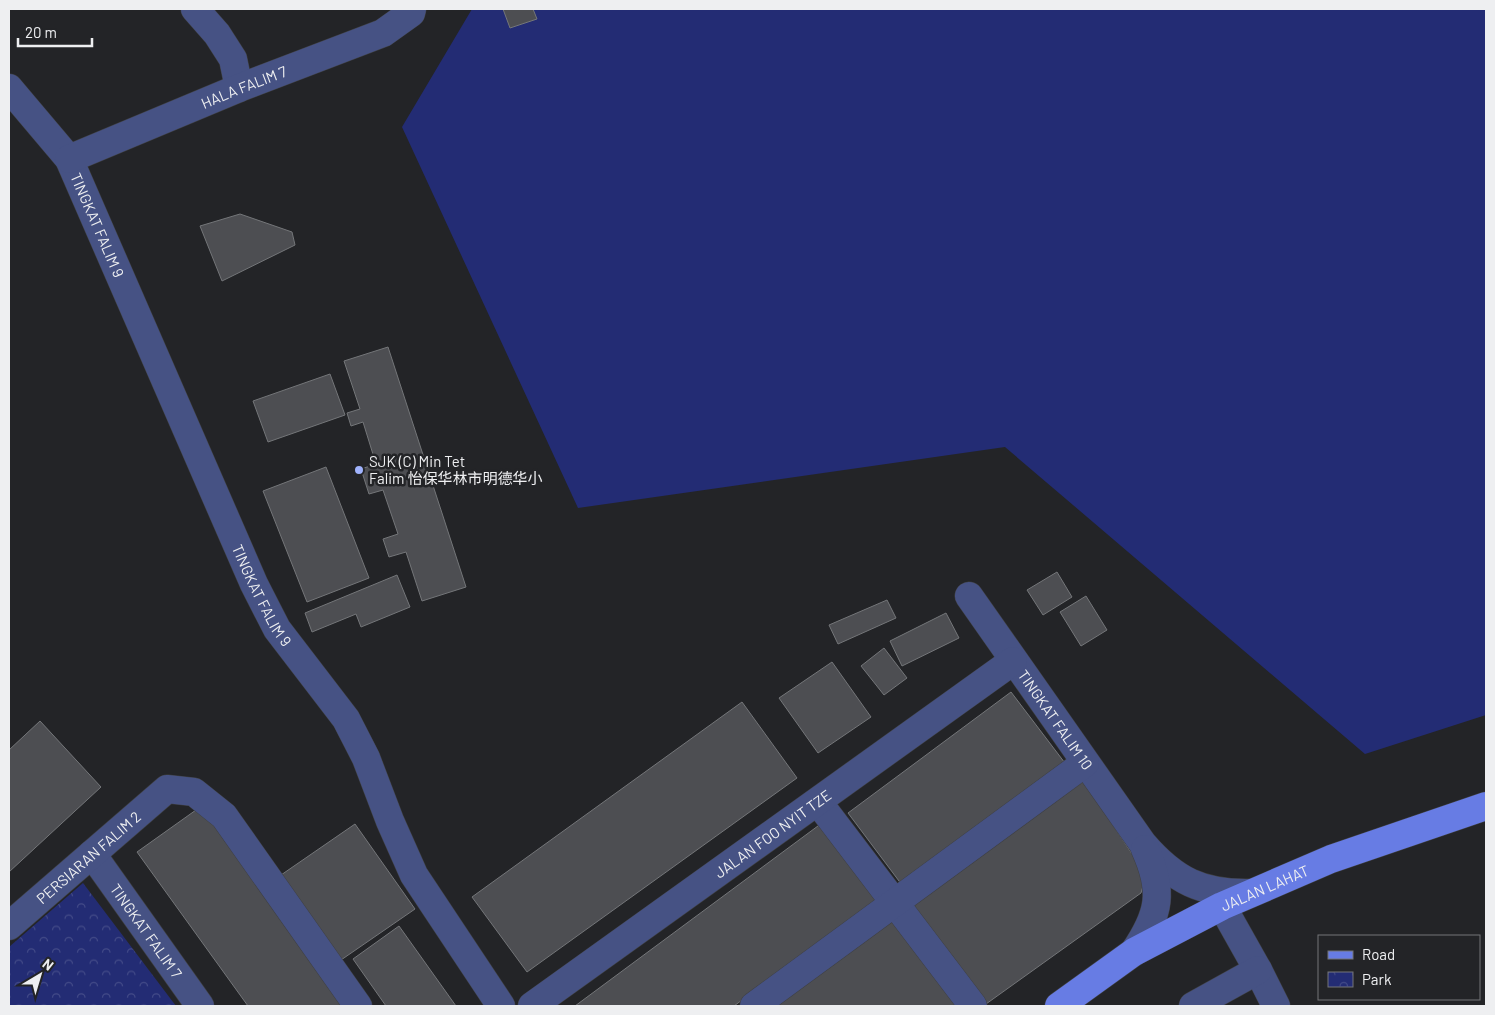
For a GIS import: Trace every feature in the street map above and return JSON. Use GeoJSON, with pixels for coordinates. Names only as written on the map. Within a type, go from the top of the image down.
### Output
{"type":"FeatureCollection","features":[{"type":"Feature","properties":{"kind":"main road","name":"JALAN LAHAT"},"geometry":{"type":"LineString","coordinates":[[1059,1006],[1134,952],[1222,906],[1331,859],[1486,806]]}},
{"type":"Feature","properties":{"kind":"street"},"geometry":{"type":"LineString","coordinates":[[196,9],[217,34],[233,59],[239,88]]}},
{"type":"Feature","properties":{"kind":"street","name":"HALA FALIM 7"},"geometry":{"type":"LineString","coordinates":[[69,159],[239,88],[383,33],[411,13],[412,9]]}},
{"type":"Feature","properties":{"kind":"street","name":"TINGKAT FALIM 9"},"geometry":{"type":"LineString","coordinates":[[9,88],[69,159],[254,584],[277,629],[346,719],[366,758],[390,821],[414,875],[501,1006]]}},
{"type":"Feature","properties":{"kind":"street","name":"TINGKAT FALIM 10"},"geometry":{"type":"LineString","coordinates":[[969,596],[1143,844]]}},
{"type":"Feature","properties":{"kind":"street","name":"JALAN FOO NYIT TZE"},"geometry":{"type":"LineString","coordinates":[[532,1006],[1013,661]]}},
{"type":"Feature","properties":{"kind":"street"},"geometry":{"type":"LineString","coordinates":[[754,1006],[1085,763]]}},
{"type":"Feature","properties":{"kind":"street","name":"PERSIARAN FALIM 2"},"geometry":{"type":"LineString","coordinates":[[9,926],[167,789],[194,792],[224,816],[358,1006]]}},
{"type":"Feature","properties":{"kind":"street"},"geometry":{"type":"LineString","coordinates":[[818,802],[973,1006]]}},
{"type":"Feature","properties":{"kind":"street"},"geometry":{"type":"LineString","coordinates":[[1143,844],[1159,863],[1186,882],[1226,894],[1250,894]]}},
{"type":"Feature","properties":{"kind":"street"},"geometry":{"type":"LineString","coordinates":[[1134,952],[1150,928],[1157,900],[1155,871],[1143,844]]}},
{"type":"Feature","properties":{"kind":"street","name":"TINGKAT FALIM 7"},"geometry":{"type":"LineString","coordinates":[[92,854],[200,1006]]}},
{"type":"Feature","properties":{"kind":"street"},"geometry":{"type":"LineString","coordinates":[[1222,906],[1276,1006]]}},
{"type":"Feature","properties":{"kind":"street"},"geometry":{"type":"LineString","coordinates":[[1205,1003],[1258,970]]}},
{"type":"Feature","properties":{"kind":"green space"},"geometry":{"type":"Polygon","coordinates":[[[472,9],[1486,9],[1486,715],[1365,754],[1005,447],[578,508],[402,127],[472,9]]]}},
{"type":"Feature","properties":{"kind":"green space"},"geometry":{"type":"Polygon","coordinates":[[[83,883],[176,1006],[9,1006],[9,947],[83,883]]]}},
{"type":"Feature","properties":{"kind":"building"},"geometry":{"type":"Polygon","coordinates":[[[503,9],[533,9],[537,19],[510,28],[503,9]]]}},
{"type":"Feature","properties":{"kind":"building"},"geometry":{"type":"Polygon","coordinates":[[[240,214],[292,232],[295,245],[222,281],[200,226],[240,214]]]}},
{"type":"Feature","properties":{"kind":"building"},"geometry":{"type":"Polygon","coordinates":[[[388,347],[466,587],[422,601],[406,552],[389,557],[383,539],[398,534],[383,490],[369,494],[361,469],[376,464],[363,422],[351,426],[347,413],[360,409],[344,361],[388,347]]]}},
{"type":"Feature","properties":{"kind":"building"},"geometry":{"type":"Polygon","coordinates":[[[330,374],[345,415],[268,442],[253,401],[330,374]]]}},
{"type":"Feature","properties":{"kind":"building"},"geometry":{"type":"Polygon","coordinates":[[[326,467],[369,578],[307,602],[263,491],[326,467]]]}},
{"type":"Feature","properties":{"kind":"building"},"geometry":{"type":"Polygon","coordinates":[[[1057,572],[1072,597],[1043,615],[1027,590],[1057,572]]]}},
{"type":"Feature","properties":{"kind":"building"},"geometry":{"type":"Polygon","coordinates":[[[397,575],[410,607],[361,627],[356,614],[312,632],[305,613],[397,575]]]}},
{"type":"Feature","properties":{"kind":"building"},"geometry":{"type":"Polygon","coordinates":[[[1086,596],[1107,630],[1081,646],[1060,612],[1086,596]]]}},
{"type":"Feature","properties":{"kind":"building"},"geometry":{"type":"Polygon","coordinates":[[[887,600],[896,618],[838,644],[829,625],[887,600]]]}},
{"type":"Feature","properties":{"kind":"building"},"geometry":{"type":"Polygon","coordinates":[[[946,613],[959,638],[902,666],[890,641],[946,613]]]}},
{"type":"Feature","properties":{"kind":"building"},"geometry":{"type":"Polygon","coordinates":[[[884,648],[907,678],[884,695],[861,666],[884,648]]]}},
{"type":"Feature","properties":{"kind":"building"},"geometry":{"type":"Polygon","coordinates":[[[832,662],[871,717],[818,753],[779,698],[832,662]]]}},
{"type":"Feature","properties":{"kind":"building"},"geometry":{"type":"Polygon","coordinates":[[[1011,692],[1068,767],[905,889],[848,813],[1011,692]]]}},
{"type":"Feature","properties":{"kind":"building"},"geometry":{"type":"Polygon","coordinates":[[[742,702],[797,778],[527,972],[472,897],[742,702]]]}},
{"type":"Feature","properties":{"kind":"building"},"geometry":{"type":"Polygon","coordinates":[[[40,721],[101,787],[9,872],[9,750],[40,721]]]}},
{"type":"Feature","properties":{"kind":"building"},"geometry":{"type":"Polygon","coordinates":[[[1084,781],[1146,875],[1141,893],[986,1004],[911,904],[1084,781]]]}},
{"type":"Feature","properties":{"kind":"building"},"geometry":{"type":"Polygon","coordinates":[[[203,805],[349,1006],[248,1006],[137,852],[203,805]]]}},
{"type":"Feature","properties":{"kind":"building"},"geometry":{"type":"Polygon","coordinates":[[[826,820],[882,896],[734,1006],[575,1006],[826,820]]]}},
{"type":"Feature","properties":{"kind":"building"},"geometry":{"type":"Polygon","coordinates":[[[355,824],[415,909],[341,960],[281,875],[355,824]]]}},
{"type":"Feature","properties":{"kind":"building"},"geometry":{"type":"Polygon","coordinates":[[[894,917],[959,1006],[772,1006],[894,917]]]}},
{"type":"Feature","properties":{"kind":"building"},"geometry":{"type":"Polygon","coordinates":[[[399,926],[456,1006],[386,1006],[353,959],[399,926]]]}},
{"type":"Feature","properties":{"kind":"place","name":"SJK (C) Min Tet Falim 怡保华林市明德华小"},"geometry":{"type":"Point","coordinates":[359,470]}}]}
